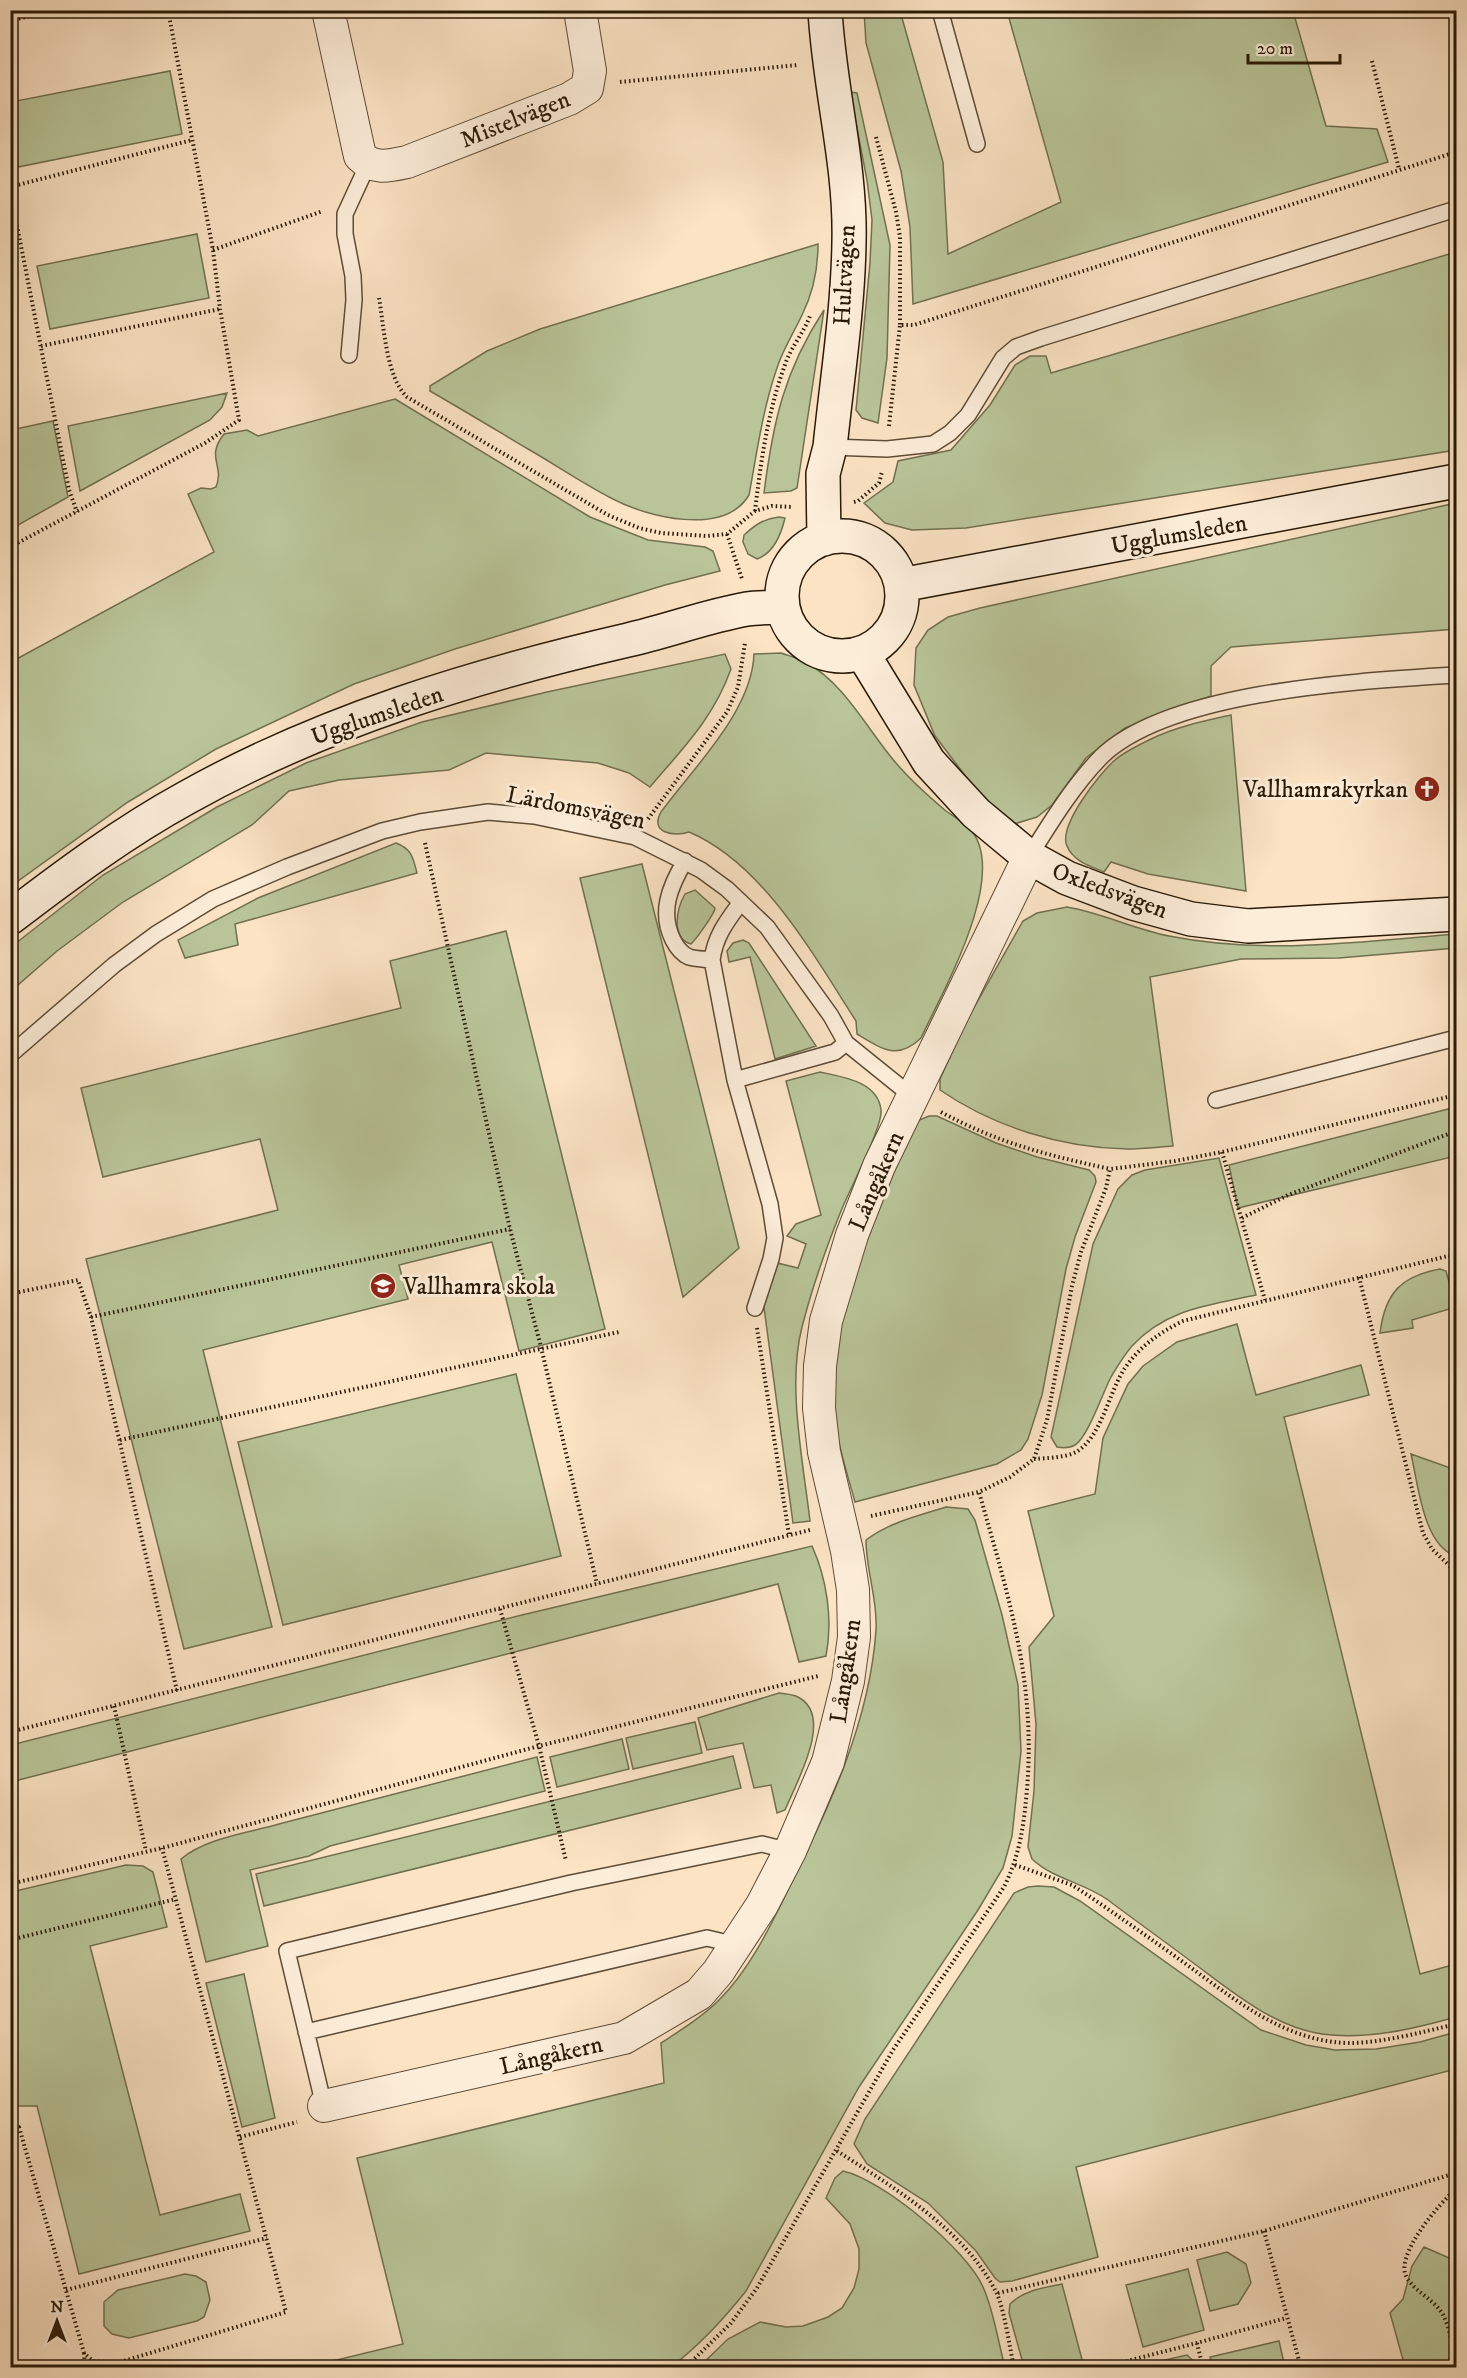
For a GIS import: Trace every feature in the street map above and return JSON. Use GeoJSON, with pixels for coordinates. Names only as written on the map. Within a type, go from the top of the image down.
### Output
{"type":"FeatureCollection","features":[{"type":"Feature","properties":{"kind":"street"},"geometry":{"type":"LineString","coordinates":[[328,10],[356,145],[360,156],[368,164]]}},
{"type":"Feature","properties":{"kind":"street","name":"Mistelvägen"},"geometry":{"type":"LineString","coordinates":[[368,164],[384,167],[407,162],[569,99],[587,88],[590,71],[580,10]]}},
{"type":"Feature","properties":{"kind":"street","name":"Hultvägen"},"geometry":{"type":"LineString","coordinates":[[824,539],[823,474],[830,447],[849,242],[843,154],[825,10]]}},
{"type":"Feature","properties":{"kind":"street","name":"Ugglumsleden"},"geometry":{"type":"LineString","coordinates":[[901,585],[1456,482]]}},
{"type":"Feature","properties":{"kind":"street"},"geometry":{"type":"LineString","coordinates":[[844,536],[873,545],[888,558],[901,585],[901,608],[892,629],[863,654],[831,655],[809,646],[792,629],[783,607],[783,585],[791,565],[805,549],[824,539],[844,536]]}},
{"type":"Feature","properties":{"kind":"street","name":"Ugglumsleden"},"geometry":{"type":"LineString","coordinates":[[10,918],[108,847],[185,798],[260,760],[328,730],[503,673],[584,651],[747,609],[783,607]]}},
{"type":"Feature","properties":{"kind":"street","name":"Oxledsvägen"},"geometry":{"type":"LineString","coordinates":[[863,654],[929,762],[976,813],[1029,857],[1067,878],[1132,903],[1191,919],[1237,925],[1308,924],[1456,914]]}},
{"type":"Feature","properties":{"kind":"street","name":"Långåkern"},"geometry":{"type":"LineString","coordinates":[[324,2106],[624,2038],[699,1994],[718,1972],[762,1905],[790,1851],[828,1762],[848,1681],[854,1637],[853,1590],[847,1551],[824,1452],[819,1408],[819,1366],[826,1321],[852,1235],[879,1166],[1029,857]]}},
{"type":"Feature","properties":{"kind":"lane"},"geometry":{"type":"LineString","coordinates":[[940,10],[977,144]]}},
{"type":"Feature","properties":{"kind":"lane"},"geometry":{"type":"LineString","coordinates":[[349,355],[354,300],[353,276],[345,234],[345,214],[368,164]]}},
{"type":"Feature","properties":{"kind":"lane"},"geometry":{"type":"LineString","coordinates":[[830,447],[887,449],[933,444],[950,433],[968,415],[1003,358],[1016,347],[1456,209]]}},
{"type":"Feature","properties":{"kind":"lane"},"geometry":{"type":"LineString","coordinates":[[1029,857],[1067,796],[1102,756],[1135,732],[1191,711],[1248,697],[1370,680],[1456,675]]}},
{"type":"Feature","properties":{"kind":"lane","name":"Lärdomsvägen"},"geometry":{"type":"LineString","coordinates":[[10,1055],[114,965],[156,934],[213,899],[382,831],[420,822],[488,812],[534,816],[635,837],[700,870],[741,902],[767,927],[831,1016],[846,1043],[913,1097]]}},
{"type":"Feature","properties":{"kind":"lane"},"geometry":{"type":"LineString","coordinates":[[685,861],[674,879],[665,908],[667,928],[676,946],[689,957],[712,960]]}},
{"type":"Feature","properties":{"kind":"lane"},"geometry":{"type":"LineString","coordinates":[[741,902],[723,925],[714,944],[712,960],[735,1080],[770,1204],[775,1238],[771,1259],[755,1308]]}},
{"type":"Feature","properties":{"kind":"lane"},"geometry":{"type":"LineString","coordinates":[[1215,1100],[1456,1038]]}},
{"type":"Feature","properties":{"kind":"lane"},"geometry":{"type":"LineString","coordinates":[[735,1080],[835,1052],[846,1043]]}},
{"type":"Feature","properties":{"kind":"lane"},"geometry":{"type":"LineString","coordinates":[[324,2106],[287,1951],[571,1883],[762,1844],[790,1851]]}},
{"type":"Feature","properties":{"kind":"lane"},"geometry":{"type":"LineString","coordinates":[[306,2032],[706,1938],[736,1945]]}},
{"type":"Feature","properties":{"kind":"path"},"geometry":{"type":"LineString","coordinates":[[10,21],[52,10]]}},
{"type":"Feature","properties":{"kind":"path"},"geometry":{"type":"LineString","coordinates":[[10,547],[205,443],[239,420],[220,309],[213,250],[168,10]]}},
{"type":"Feature","properties":{"kind":"path"},"geometry":{"type":"LineString","coordinates":[[1372,61],[1399,169]]}},
{"type":"Feature","properties":{"kind":"path"},"geometry":{"type":"LineString","coordinates":[[587,88],[630,81],[808,64],[830,64]]}},
{"type":"Feature","properties":{"kind":"path"},"geometry":{"type":"LineString","coordinates":[[873,126],[896,212],[900,237],[900,325]]}},
{"type":"Feature","properties":{"kind":"path"},"geometry":{"type":"LineString","coordinates":[[77,512],[69,490],[10,189],[192,140]]}},
{"type":"Feature","properties":{"kind":"path"},"geometry":{"type":"LineString","coordinates":[[213,250],[351,201]]}},
{"type":"Feature","properties":{"kind":"path"},"geometry":{"type":"LineString","coordinates":[[41,346],[220,309]]}},
{"type":"Feature","properties":{"kind":"path"},"geometry":{"type":"LineString","coordinates":[[755,511],[764,444],[774,400],[787,359],[812,311]]}},
{"type":"Feature","properties":{"kind":"path"},"geometry":{"type":"LineString","coordinates":[[727,534],[738,562]]}},
{"type":"Feature","properties":{"kind":"path"},"geometry":{"type":"LineString","coordinates":[[635,837],[727,712],[738,687],[743,663]]}},
{"type":"Feature","properties":{"kind":"path"},"geometry":{"type":"LineString","coordinates":[[420,822],[510,1229],[541,1347],[597,1584]]}},
{"type":"Feature","properties":{"kind":"path"},"geometry":{"type":"LineString","coordinates":[[913,1097],[987,1135],[1037,1153],[1110,1169],[1175,1161],[1222,1152],[1456,1095]]}},
{"type":"Feature","properties":{"kind":"path"},"geometry":{"type":"LineString","coordinates":[[1242,1218],[1288,1195],[1456,1131]]}},
{"type":"Feature","properties":{"kind":"path"},"geometry":{"type":"LineString","coordinates":[[1222,1152],[1265,1300]]}},
{"type":"Feature","properties":{"kind":"path"},"geometry":{"type":"LineString","coordinates":[[1034,1459],[1047,1420],[1072,1286],[1081,1252],[1106,1188],[1110,1169]]}},
{"type":"Feature","properties":{"kind":"path"},"geometry":{"type":"LineString","coordinates":[[91,1317],[510,1229]]}},
{"type":"Feature","properties":{"kind":"path"},"geometry":{"type":"LineString","coordinates":[[862,1518],[979,1492],[1010,1477],[1034,1459],[1075,1452],[1086,1443],[1096,1428],[1124,1369],[1142,1348],[1161,1332],[1183,1321],[1456,1254]]}},
{"type":"Feature","properties":{"kind":"path"},"geometry":{"type":"LineString","coordinates":[[1450,1256],[1456,1281]]}},
{"type":"Feature","properties":{"kind":"path"},"geometry":{"type":"LineString","coordinates":[[1359,1277],[1423,1533],[1432,1549],[1456,1572]]}},
{"type":"Feature","properties":{"kind":"path"},"geometry":{"type":"LineString","coordinates":[[10,1294],[78,1280],[91,1317],[177,1690]]}},
{"type":"Feature","properties":{"kind":"path"},"geometry":{"type":"LineString","coordinates":[[755,1308],[789,1535]]}},
{"type":"Feature","properties":{"kind":"path"},"geometry":{"type":"LineString","coordinates":[[120,1440],[541,1347],[619,1332]]}},
{"type":"Feature","properties":{"kind":"path"},"geometry":{"type":"LineString","coordinates":[[685,2367],[731,2323],[757,2288],[893,2050],[1004,1887],[1015,1865],[1022,1837],[1030,1754],[1027,1695],[1015,1621],[979,1492]]}},
{"type":"Feature","properties":{"kind":"path"},"geometry":{"type":"LineString","coordinates":[[10,1732],[813,1529]]}},
{"type":"Feature","properties":{"kind":"path"},"geometry":{"type":"LineString","coordinates":[[1456,1599],[1451,1633],[1456,1671]]}},
{"type":"Feature","properties":{"kind":"path"},"geometry":{"type":"LineString","coordinates":[[500,1609],[539,1746],[571,1883]]}},
{"type":"Feature","properties":{"kind":"path"},"geometry":{"type":"LineString","coordinates":[[10,1884],[162,1848],[539,1746],[817,1676],[848,1681]]}},
{"type":"Feature","properties":{"kind":"path"},"geometry":{"type":"LineString","coordinates":[[114,1705],[146,1851]]}},
{"type":"Feature","properties":{"kind":"path"},"geometry":{"type":"LineString","coordinates":[[84,2353],[93,2361],[117,2363],[286,2313],[162,1848]]}},
{"type":"Feature","properties":{"kind":"path"},"geometry":{"type":"LineString","coordinates":[[1015,1865],[1072,1885],[1253,2012],[1284,2029],[1309,2038],[1336,2043],[1391,2038],[1456,2024]]}},
{"type":"Feature","properties":{"kind":"path"},"geometry":{"type":"LineString","coordinates":[[10,1940],[176,1899]]}},
{"type":"Feature","properties":{"kind":"path"},"geometry":{"type":"LineString","coordinates":[[240,2137],[305,2120],[324,2106]]}},
{"type":"Feature","properties":{"kind":"path"},"geometry":{"type":"LineString","coordinates":[[10,2128],[19,2127],[84,2353],[85,2367]]}},
{"type":"Feature","properties":{"kind":"path"},"geometry":{"type":"LineString","coordinates":[[837,2151],[898,2190],[938,2223],[970,2254],[998,2294],[1014,2367]]}},
{"type":"Feature","properties":{"kind":"path"},"geometry":{"type":"LineString","coordinates":[[998,2294],[1264,2231],[1456,2173]]}},
{"type":"Feature","properties":{"kind":"path"},"geometry":{"type":"LineString","coordinates":[[1456,2189],[1428,2220],[1404,2261],[1404,2272],[1408,2280],[1435,2304],[1445,2318],[1456,2364]]}},
{"type":"Feature","properties":{"kind":"path"},"geometry":{"type":"LineString","coordinates":[[1264,2231],[1301,2367]]}},
{"type":"Feature","properties":{"kind":"path"},"geometry":{"type":"LineString","coordinates":[[66,2290],[267,2238]]}},
{"type":"Feature","properties":{"kind":"path"},"geometry":{"type":"LineString","coordinates":[[1100,2367],[1286,2318]]}},
{"type":"Feature","properties":{"kind":"path"},"geometry":{"type":"LineString","coordinates":[[1197,2343],[1203,2367]]}},
{"type":"Feature","properties":{"kind":"green space"},"geometry":{"type":"Polygon","coordinates":[[[864,11],[900,11],[943,162],[948,254],[1061,202],[1007,11],[1293,11],[1326,126],[1377,129],[1388,162],[913,304],[910,227],[901,171],[866,43],[864,11]]]}},
{"type":"Feature","properties":{"kind":"green space"},"geometry":{"type":"Polygon","coordinates":[[[170,71],[182,134],[18,167],[11,131],[11,102],[170,71]]]}},
{"type":"Feature","properties":{"kind":"green space"},"geometry":{"type":"Polygon","coordinates":[[[850,92],[857,93],[890,245],[887,358],[878,423],[862,418],[856,410],[872,220],[867,180],[850,92]]]}},
{"type":"Feature","properties":{"kind":"green space"},"geometry":{"type":"Polygon","coordinates":[[[197,234],[209,298],[50,329],[37,266],[197,234]]]}},
{"type":"Feature","properties":{"kind":"green space"},"geometry":{"type":"Polygon","coordinates":[[[818,244],[812,289],[780,359],[768,397],[749,495],[737,508],[722,516],[684,519],[663,516],[626,505],[430,391],[430,386],[487,351],[540,329],[818,244]]]}},
{"type":"Feature","properties":{"kind":"green space"},"geometry":{"type":"Polygon","coordinates":[[[1456,252],[1456,450],[966,528],[912,530],[885,523],[864,503],[893,482],[898,461],[951,450],[990,405],[1015,365],[1030,356],[1046,356],[1051,373],[1456,252]]]}},
{"type":"Feature","properties":{"kind":"green space"},"geometry":{"type":"Polygon","coordinates":[[[824,310],[797,488],[791,491],[764,493],[782,398],[799,354],[824,310]]]}},
{"type":"Feature","properties":{"kind":"green space"},"geometry":{"type":"Polygon","coordinates":[[[227,393],[222,407],[210,420],[80,491],[68,426],[227,393]]]}},
{"type":"Feature","properties":{"kind":"green space"},"geometry":{"type":"Polygon","coordinates":[[[395,399],[590,517],[648,540],[705,547],[713,551],[720,571],[665,585],[455,649],[354,684],[216,749],[128,802],[11,886],[11,662],[214,552],[188,494],[201,488],[216,487],[218,473],[216,449],[224,434],[247,430],[258,436],[395,399]]]}},
{"type":"Feature","properties":{"kind":"green space"},"geometry":{"type":"Polygon","coordinates":[[[53,421],[68,497],[11,529],[11,430],[53,421]]]}},
{"type":"Feature","properties":{"kind":"green space"},"geometry":{"type":"Polygon","coordinates":[[[1456,503],[1456,629],[1231,647],[1211,666],[1211,696],[1125,728],[1086,758],[1052,805],[1037,817],[1014,824],[980,795],[935,736],[914,685],[916,648],[928,630],[948,617],[1456,503]]]}},
{"type":"Feature","properties":{"kind":"green space"},"geometry":{"type":"Polygon","coordinates":[[[779,517],[785,518],[779,537],[772,548],[757,559],[748,554],[743,542],[744,535],[760,523],[779,517]]]}},
{"type":"Feature","properties":{"kind":"green space"},"geometry":{"type":"Polygon","coordinates":[[[781,653],[807,663],[832,682],[903,771],[946,811],[969,827],[981,850],[982,875],[978,904],[969,934],[921,1038],[904,1049],[897,1051],[882,1048],[857,1034],[856,1021],[823,968],[784,914],[740,865],[716,846],[689,832],[677,834],[665,832],[658,825],[661,812],[719,738],[732,717],[751,675],[754,654],[781,653]]]}},
{"type":"Feature","properties":{"kind":"green space"},"geometry":{"type":"Polygon","coordinates":[[[725,654],[731,669],[715,703],[696,732],[650,787],[629,773],[598,763],[486,753],[449,770],[339,780],[289,791],[252,825],[123,902],[57,951],[11,991],[11,947],[103,875],[217,807],[306,763],[422,722],[547,692],[725,654]]]}},
{"type":"Feature","properties":{"kind":"green space"},"geometry":{"type":"Polygon","coordinates":[[[1231,715],[1246,891],[1148,874],[1111,862],[1104,872],[1073,856],[1067,846],[1068,826],[1090,788],[1115,760],[1137,746],[1170,731],[1231,715]]]}},
{"type":"Feature","properties":{"kind":"green space"},"geometry":{"type":"Polygon","coordinates":[[[396,843],[409,851],[417,873],[235,924],[238,945],[185,958],[178,940],[258,898],[396,843]]]}},
{"type":"Feature","properties":{"kind":"green space"},"geometry":{"type":"Polygon","coordinates":[[[642,864],[739,1248],[683,1297],[580,878],[642,864]]]}},
{"type":"Feature","properties":{"kind":"green space"},"geometry":{"type":"Polygon","coordinates":[[[695,890],[715,908],[691,944],[680,936],[677,922],[685,894],[695,890]]]}},
{"type":"Feature","properties":{"kind":"green space"},"geometry":{"type":"Polygon","coordinates":[[[1067,907],[1156,933],[1205,942],[1277,946],[1313,945],[1456,934],[1456,948],[1339,958],[1241,959],[1150,977],[1173,1146],[1133,1149],[1103,1148],[1054,1140],[1006,1125],[983,1115],[940,1090],[940,1079],[968,1018],[1023,921],[1037,913],[1067,907]]]}},
{"type":"Feature","properties":{"kind":"green space"},"geometry":{"type":"Polygon","coordinates":[[[506,931],[605,1329],[519,1351],[492,1242],[399,1265],[408,1299],[203,1350],[272,1627],[184,1649],[86,1259],[278,1210],[260,1139],[103,1177],[81,1088],[401,1008],[390,961],[506,931]]]}},
{"type":"Feature","properties":{"kind":"green space"},"geometry":{"type":"Polygon","coordinates":[[[743,940],[749,943],[816,1046],[775,1059],[750,957],[729,962],[727,951],[733,943],[743,940]]]}},
{"type":"Feature","properties":{"kind":"green space"},"geometry":{"type":"Polygon","coordinates":[[[820,1072],[858,1082],[873,1093],[881,1110],[877,1130],[841,1211],[825,1254],[802,1327],[796,1373],[796,1398],[810,1521],[793,1523],[763,1300],[777,1263],[798,1268],[806,1244],[787,1236],[796,1224],[821,1215],[786,1081],[820,1072]]]}},
{"type":"Feature","properties":{"kind":"green space"},"geometry":{"type":"Polygon","coordinates":[[[1456,1107],[1456,1156],[1238,1208],[1229,1165],[1456,1107]]]}},
{"type":"Feature","properties":{"kind":"green space"},"geometry":{"type":"Polygon","coordinates":[[[929,1116],[937,1116],[996,1143],[1037,1157],[1089,1170],[1095,1176],[1096,1182],[1075,1237],[1066,1269],[1042,1395],[1028,1439],[1021,1450],[997,1464],[855,1502],[841,1451],[834,1412],[835,1362],[840,1326],[860,1256],[887,1188],[917,1121],[929,1116]]]}},
{"type":"Feature","properties":{"kind":"green space"},"geometry":{"type":"Polygon","coordinates":[[[1219,1158],[1256,1295],[1189,1310],[1159,1324],[1145,1334],[1129,1350],[1116,1369],[1080,1440],[1071,1447],[1057,1447],[1051,1437],[1093,1244],[1118,1189],[1132,1175],[1145,1170],[1219,1158]]]}},
{"type":"Feature","properties":{"kind":"green space"},"geometry":{"type":"Polygon","coordinates":[[[1440,1269],[1446,1271],[1456,1307],[1412,1320],[1413,1328],[1380,1333],[1386,1307],[1397,1289],[1415,1276],[1440,1269]]]}},
{"type":"Feature","properties":{"kind":"green space"},"geometry":{"type":"Polygon","coordinates":[[[1237,1324],[1256,1395],[1361,1365],[1369,1395],[1284,1417],[1420,1974],[1456,1964],[1456,2017],[1407,2029],[1356,2036],[1322,2034],[1286,2024],[1237,1995],[1099,1894],[1040,1866],[1032,1859],[1028,1847],[1034,1791],[1036,1724],[1029,1647],[1054,1616],[1028,1511],[1095,1494],[1103,1438],[1128,1384],[1143,1366],[1177,1342],[1237,1324]]]}},
{"type":"Feature","properties":{"kind":"green space"},"geometry":{"type":"Polygon","coordinates":[[[516,1374],[561,1556],[283,1625],[238,1442],[516,1374]]]}},
{"type":"Feature","properties":{"kind":"green space"},"geometry":{"type":"Polygon","coordinates":[[[1411,1454],[1456,1470],[1456,1556],[1445,1550],[1429,1527],[1411,1454]]]}},
{"type":"Feature","properties":{"kind":"green space"},"geometry":{"type":"Polygon","coordinates":[[[946,1507],[968,1509],[975,1520],[1002,1615],[1018,1685],[1021,1751],[1012,1836],[1003,1868],[978,1910],[859,2087],[746,2291],[711,2332],[671,2367],[321,2368],[320,2364],[403,2344],[357,2158],[664,2083],[661,2043],[712,2006],[730,1988],[750,1961],[767,1932],[819,1827],[845,1763],[866,1697],[876,1630],[866,1540],[894,1524],[946,1507]]]}},
{"type":"Feature","properties":{"kind":"green space"},"geometry":{"type":"Polygon","coordinates":[[[812,1546],[822,1572],[829,1614],[826,1656],[799,1662],[778,1584],[11,1782],[11,1745],[522,1615],[812,1546]]]}},
{"type":"Feature","properties":{"kind":"green space"},"geometry":{"type":"Polygon","coordinates":[[[779,1693],[796,1696],[809,1706],[813,1719],[813,1734],[804,1767],[785,1810],[777,1813],[771,1785],[754,1788],[743,1743],[707,1750],[698,1718],[779,1693]]]}},
{"type":"Feature","properties":{"kind":"green space"},"geometry":{"type":"Polygon","coordinates":[[[695,1722],[702,1753],[633,1769],[626,1738],[695,1722]]]}},
{"type":"Feature","properties":{"kind":"green space"},"geometry":{"type":"Polygon","coordinates":[[[622,1739],[629,1769],[557,1787],[550,1757],[622,1739]]]}},
{"type":"Feature","properties":{"kind":"green space"},"geometry":{"type":"Polygon","coordinates":[[[733,1756],[741,1788],[264,1906],[256,1874],[733,1756]]]}},
{"type":"Feature","properties":{"kind":"green space"},"geometry":{"type":"Polygon","coordinates":[[[537,1757],[545,1791],[330,1846],[309,1856],[250,1870],[268,1946],[206,1962],[181,1859],[191,1852],[228,1837],[537,1757]]]}},
{"type":"Feature","properties":{"kind":"green space"},"geometry":{"type":"Polygon","coordinates":[[[126,1865],[143,1866],[153,1872],[167,1927],[90,1946],[160,2215],[240,2194],[250,2231],[79,2274],[37,2106],[11,2106],[11,1892],[126,1865]]]}},
{"type":"Feature","properties":{"kind":"green space"},"geometry":{"type":"Polygon","coordinates":[[[1028,1887],[1054,1887],[1080,1901],[1261,2030],[1306,2045],[1335,2050],[1376,2049],[1420,2042],[1456,2032],[1456,2069],[1076,2167],[1098,2257],[1012,2281],[1000,2282],[976,2251],[928,2203],[867,2164],[854,2144],[865,2119],[1014,1893],[1028,1887]]]}},
{"type":"Feature","properties":{"kind":"green space"},"geometry":{"type":"Polygon","coordinates":[[[244,1974],[275,2118],[242,2127],[206,1983],[244,1974]]]}},
{"type":"Feature","properties":{"kind":"green space"},"geometry":{"type":"Polygon","coordinates":[[[843,2171],[860,2177],[901,2202],[922,2218],[960,2255],[974,2272],[987,2296],[1005,2367],[699,2367],[728,2339],[760,2322],[786,2327],[803,2326],[828,2317],[842,2308],[854,2288],[859,2269],[859,2249],[850,2224],[826,2198],[835,2178],[843,2171]]]}},
{"type":"Feature","properties":{"kind":"green space"},"geometry":{"type":"Polygon","coordinates":[[[1424,2247],[1456,2261],[1456,2367],[1405,2367],[1390,2313],[1403,2299],[1412,2266],[1424,2247]]]}},
{"type":"Feature","properties":{"kind":"green space"},"geometry":{"type":"Polygon","coordinates":[[[1227,2252],[1246,2264],[1251,2283],[1238,2304],[1210,2311],[1197,2260],[1227,2252]]]}},
{"type":"Feature","properties":{"kind":"green space"},"geometry":{"type":"Polygon","coordinates":[[[1188,2269],[1204,2330],[1143,2347],[1126,2285],[1188,2269]]]}},
{"type":"Feature","properties":{"kind":"green space"},"geometry":{"type":"Polygon","coordinates":[[[185,2274],[196,2276],[206,2282],[210,2300],[204,2317],[197,2321],[129,2338],[112,2334],[104,2326],[104,2302],[118,2290],[185,2274]]]}},
{"type":"Feature","properties":{"kind":"green space"},"geometry":{"type":"Polygon","coordinates":[[[1062,2284],[1084,2367],[1024,2367],[1009,2313],[1010,2304],[1015,2299],[1041,2288],[1062,2284]]]}},
{"type":"Feature","properties":{"kind":"green space"},"geometry":{"type":"Polygon","coordinates":[[[1279,2341],[1285,2367],[1213,2367],[1210,2357],[1279,2341]]]}},
{"type":"Feature","properties":{"kind":"green space"},"geometry":{"type":"Polygon","coordinates":[[[1187,2355],[1200,2367],[1134,2367],[1187,2355]]]}},
{"type":"Feature","properties":{"kind":"place","name":"Vallhamrakyrkan"},"geometry":{"type":"Point","coordinates":[1427,789]}},
{"type":"Feature","properties":{"kind":"place","name":"Vallhamra skola"},"geometry":{"type":"Point","coordinates":[383,1286]}}]}
